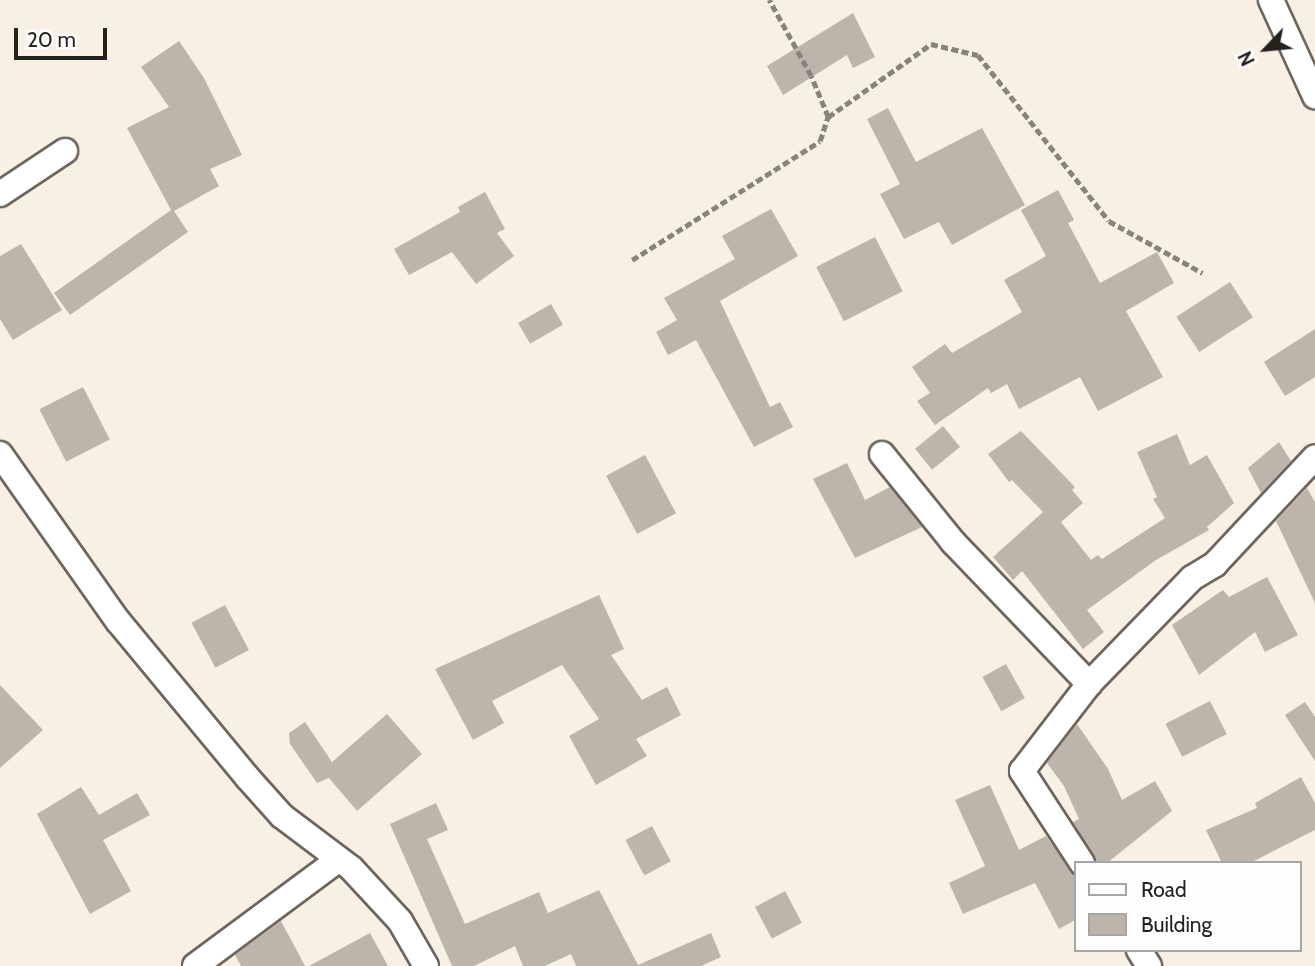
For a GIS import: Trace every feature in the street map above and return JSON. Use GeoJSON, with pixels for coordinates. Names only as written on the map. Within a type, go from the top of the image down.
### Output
{"type":"FeatureCollection","features":[{"type":"Feature","properties":{"kind":"street"},"geometry":{"type":"LineString","coordinates":[[1271,0],[1315,96]]}},
{"type":"Feature","properties":{"kind":"street"},"geometry":{"type":"LineString","coordinates":[[0,194],[65,151]]}},
{"type":"Feature","properties":{"kind":"street"},"geometry":{"type":"LineString","coordinates":[[0,454],[118,621],[282,817],[339,859],[401,920],[426,966]]}},
{"type":"Feature","properties":{"kind":"street"},"geometry":{"type":"LineString","coordinates":[[882,454],[953,542],[1089,684]]}},
{"type":"Feature","properties":{"kind":"street"},"geometry":{"type":"LineString","coordinates":[[1081,861],[1022,771],[1089,684],[1192,578],[1215,564],[1315,457]]}},
{"type":"Feature","properties":{"kind":"street"},"geometry":{"type":"LineString","coordinates":[[195,966],[339,859]]}},
{"type":"Feature","properties":{"kind":"path"},"geometry":{"type":"LineString","coordinates":[[769,0],[811,75],[828,117]]}},
{"type":"Feature","properties":{"kind":"path"},"geometry":{"type":"LineString","coordinates":[[632,260],[820,141],[828,117],[931,44],[978,55],[1109,221],[1203,273]]}},
{"type":"Feature","properties":{"kind":"building"},"geometry":{"type":"Polygon","coordinates":[[[853,13],[875,57],[853,68],[847,55],[783,95],[767,66],[853,13]]]}},
{"type":"Feature","properties":{"kind":"building"},"geometry":{"type":"Polygon","coordinates":[[[179,41],[204,78],[242,155],[210,169],[219,186],[174,211],[188,232],[70,315],[54,293],[171,210],[127,128],[169,107],[141,67],[179,41]]]}},
{"type":"Feature","properties":{"kind":"building"},"geometry":{"type":"Polygon","coordinates":[[[888,108],[916,162],[982,128],[1025,205],[952,245],[939,222],[904,239],[880,194],[900,184],[867,119],[888,108]]]}},
{"type":"Feature","properties":{"kind":"building"},"geometry":{"type":"Polygon","coordinates":[[[1058,190],[1074,220],[1068,223],[1100,283],[1157,252],[1174,283],[1126,311],[1163,377],[1098,411],[1080,377],[1019,409],[1007,384],[991,393],[988,388],[935,425],[917,401],[930,393],[912,367],[945,344],[952,353],[1022,312],[1004,280],[1046,256],[1021,210],[1058,190]]]}},
{"type":"Feature","properties":{"kind":"building"},"geometry":{"type":"Polygon","coordinates":[[[485,192],[505,229],[497,233],[514,256],[476,284],[452,252],[409,275],[394,249],[460,212],[458,207],[485,192]]]}},
{"type":"Feature","properties":{"kind":"building"},"geometry":{"type":"Polygon","coordinates":[[[771,209],[798,256],[720,301],[770,407],[780,402],[793,427],[754,447],[696,340],[668,355],[656,332],[677,320],[664,298],[735,259],[722,236],[771,209]]]}},
{"type":"Feature","properties":{"kind":"building"},"geometry":{"type":"Polygon","coordinates":[[[875,237],[903,291],[844,321],[816,267],[875,237]]]}},
{"type":"Feature","properties":{"kind":"building"},"geometry":{"type":"Polygon","coordinates":[[[21,244],[62,310],[13,340],[0,319],[0,256],[21,244]]]}},
{"type":"Feature","properties":{"kind":"building"},"geometry":{"type":"Polygon","coordinates":[[[1230,282],[1253,317],[1199,352],[1176,317],[1230,282]]]}},
{"type":"Feature","properties":{"kind":"building"},"geometry":{"type":"Polygon","coordinates":[[[551,304],[563,325],[530,344],[518,323],[551,304]]]}},
{"type":"Feature","properties":{"kind":"building"},"geometry":{"type":"Polygon","coordinates":[[[1315,329],[1315,377],[1285,396],[1264,362],[1315,329]]]}},
{"type":"Feature","properties":{"kind":"building"},"geometry":{"type":"Polygon","coordinates":[[[83,387],[110,440],[66,462],[39,409],[83,387]]]}},
{"type":"Feature","properties":{"kind":"building"},"geometry":{"type":"Polygon","coordinates":[[[943,426],[960,447],[932,470],[915,449],[943,426]]]}},
{"type":"Feature","properties":{"kind":"building"},"geometry":{"type":"Polygon","coordinates":[[[1021,431],[1075,487],[1072,490],[1083,503],[1061,522],[1091,560],[1098,555],[1102,559],[1165,518],[1153,499],[1157,497],[1137,452],[1177,434],[1190,465],[1207,455],[1234,503],[1207,527],[1209,530],[1156,560],[1087,610],[1104,632],[1083,649],[1022,571],[1013,580],[993,557],[1043,512],[1012,480],[1009,482],[988,454],[1021,431]]]}},
{"type":"Feature","properties":{"kind":"building"},"geometry":{"type":"Polygon","coordinates":[[[1279,442],[1291,461],[1261,493],[1248,468],[1279,442]]]}},
{"type":"Feature","properties":{"kind":"building"},"geometry":{"type":"Polygon","coordinates":[[[645,455],[676,513],[637,534],[606,476],[645,455]]]}},
{"type":"Feature","properties":{"kind":"building"},"geometry":{"type":"Polygon","coordinates":[[[847,463],[865,500],[890,487],[922,527],[855,558],[813,479],[847,463]]]}},
{"type":"Feature","properties":{"kind":"building"},"geometry":{"type":"Polygon","coordinates":[[[1307,488],[1315,502],[1315,603],[1276,521],[1307,488]]]}},
{"type":"Feature","properties":{"kind":"building"},"geometry":{"type":"Polygon","coordinates":[[[1267,577],[1298,635],[1265,652],[1255,632],[1199,675],[1172,625],[1223,590],[1229,597],[1267,577]]]}},
{"type":"Feature","properties":{"kind":"building"},"geometry":{"type":"Polygon","coordinates":[[[599,595],[624,649],[611,655],[642,700],[667,687],[681,715],[636,739],[647,756],[596,785],[569,736],[599,719],[562,665],[492,701],[504,723],[473,740],[435,669],[599,595]]]}},
{"type":"Feature","properties":{"kind":"building"},"geometry":{"type":"Polygon","coordinates":[[[225,605],[249,650],[215,668],[191,623],[225,605]]]}},
{"type":"Feature","properties":{"kind":"building"},"geometry":{"type":"Polygon","coordinates":[[[1006,664],[1025,698],[1001,711],[982,677],[1006,664]]]}},
{"type":"Feature","properties":{"kind":"building"},"geometry":{"type":"Polygon","coordinates":[[[0,685],[43,730],[0,768],[0,685]]]}},
{"type":"Feature","properties":{"kind":"building"},"geometry":{"type":"Polygon","coordinates":[[[1210,701],[1227,734],[1182,757],[1165,724],[1210,701]]]}},
{"type":"Feature","properties":{"kind":"building"},"geometry":{"type":"Polygon","coordinates":[[[1305,702],[1315,717],[1315,761],[1285,715],[1305,702]]]}},
{"type":"Feature","properties":{"kind":"building"},"geometry":{"type":"Polygon","coordinates":[[[387,714],[422,754],[357,811],[329,778],[317,783],[290,744],[289,733],[305,722],[332,762],[387,714]]]}},
{"type":"Feature","properties":{"kind":"building"},"geometry":{"type":"Polygon","coordinates":[[[1077,724],[1108,769],[1122,800],[1155,781],[1172,811],[1110,861],[1096,861],[1073,822],[1079,819],[1064,786],[1047,763],[1077,724]]]}},
{"type":"Feature","properties":{"kind":"building"},"geometry":{"type":"Polygon","coordinates":[[[1301,777],[1315,803],[1315,830],[1254,861],[1221,861],[1206,830],[1257,808],[1255,803],[1301,777]]]}},
{"type":"Feature","properties":{"kind":"building"},"geometry":{"type":"Polygon","coordinates":[[[990,785],[1019,850],[1046,836],[1074,875],[1074,921],[1059,929],[1035,883],[963,914],[949,883],[985,866],[955,800],[990,785]]]}},
{"type":"Feature","properties":{"kind":"building"},"geometry":{"type":"Polygon","coordinates":[[[81,787],[99,815],[137,793],[150,815],[103,840],[131,891],[90,914],[37,814],[81,787]]]}},
{"type":"Feature","properties":{"kind":"building"},"geometry":{"type":"Polygon","coordinates":[[[436,803],[448,830],[427,839],[465,924],[539,892],[548,913],[599,890],[638,965],[711,933],[721,957],[701,966],[576,966],[571,954],[545,966],[523,966],[515,946],[474,966],[452,966],[390,824],[436,803]]]}},
{"type":"Feature","properties":{"kind":"building"},"geometry":{"type":"Polygon","coordinates":[[[652,826],[671,861],[644,875],[626,840],[652,826]]]}},
{"type":"Feature","properties":{"kind":"building"},"geometry":{"type":"Polygon","coordinates":[[[785,891],[802,923],[772,939],[755,907],[785,891]]]}},
{"type":"Feature","properties":{"kind":"building"},"geometry":{"type":"Polygon","coordinates":[[[281,921],[305,966],[241,966],[235,955],[281,921]]]}},
{"type":"Feature","properties":{"kind":"building"},"geometry":{"type":"Polygon","coordinates":[[[370,933],[388,966],[309,966],[370,933]]]}}]}
